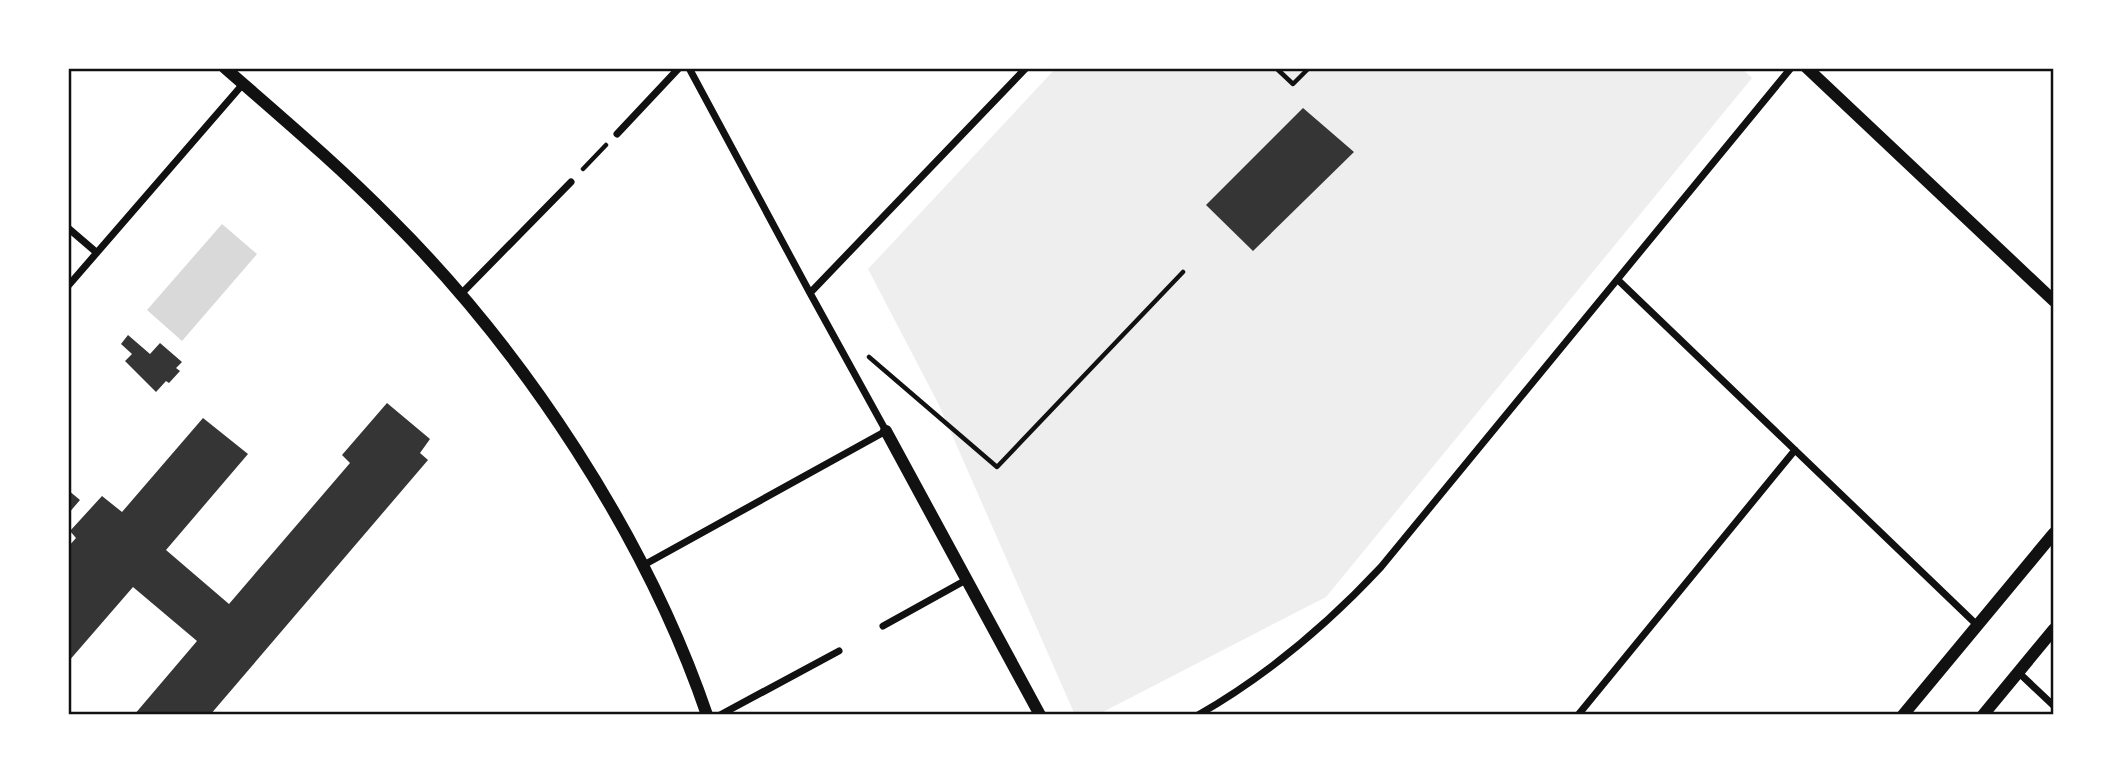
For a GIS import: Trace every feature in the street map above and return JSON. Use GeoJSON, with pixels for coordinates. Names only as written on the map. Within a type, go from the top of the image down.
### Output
{"type":"FeatureCollection","features":[{"type":"Feature","properties":{"kind":"street"},"geometry":{"type":"LineString","coordinates":[[225,68],[356,184],[461,294],[544,401],[642,566],[675,634],[707,715]]}},
{"type":"Feature","properties":{"kind":"street"},"geometry":{"type":"LineString","coordinates":[[617,134],[679,68]]}},
{"type":"Feature","properties":{"kind":"street"},"geometry":{"type":"LineString","coordinates":[[689,68],[1040,715]]}},
{"type":"Feature","properties":{"kind":"street"},"geometry":{"type":"LineString","coordinates":[[810,293],[1026,68]]}},
{"type":"Feature","properties":{"kind":"street"},"geometry":{"type":"LineString","coordinates":[[1198,715],[1235,694],[1276,664],[1345,605],[1381,567],[1791,68]]}},
{"type":"Feature","properties":{"kind":"street"},"geometry":{"type":"LineString","coordinates":[[1807,68],[2054,301]]}},
{"type":"Feature","properties":{"kind":"street"},"geometry":{"type":"LineString","coordinates":[[68,286],[243,84]]}},
{"type":"Feature","properties":{"kind":"street"},"geometry":{"type":"LineString","coordinates":[[461,294],[571,181]]}},
{"type":"Feature","properties":{"kind":"street"},"geometry":{"type":"LineString","coordinates":[[68,228],[96,252]]}},
{"type":"Feature","properties":{"kind":"street"},"geometry":{"type":"LineString","coordinates":[[1618,280],[1977,625]]}},
{"type":"Feature","properties":{"kind":"street"},"geometry":{"type":"LineString","coordinates":[[642,566],[886,431]]}},
{"type":"Feature","properties":{"kind":"street"},"geometry":{"type":"LineString","coordinates":[[1578,715],[1795,450]]}},
{"type":"Feature","properties":{"kind":"street"},"geometry":{"type":"LineString","coordinates":[[1903,715],[2054,533]]}},
{"type":"Feature","properties":{"kind":"street"},"geometry":{"type":"LineString","coordinates":[[883,626],[966,580]]}},
{"type":"Feature","properties":{"kind":"street"},"geometry":{"type":"LineString","coordinates":[[1983,715],[2054,629]]}},
{"type":"Feature","properties":{"kind":"street"},"geometry":{"type":"LineString","coordinates":[[720,715],[839,651]]}},
{"type":"Feature","properties":{"kind":"street"},"geometry":{"type":"LineString","coordinates":[[2018,672],[2054,706]]}},
{"type":"Feature","properties":{"kind":"path"},"geometry":{"type":"LineString","coordinates":[[1276,68],[1293,84],[1309,68]]}},
{"type":"Feature","properties":{"kind":"path"},"geometry":{"type":"LineString","coordinates":[[571,181],[617,134]]}},
{"type":"Feature","properties":{"kind":"path"},"geometry":{"type":"LineString","coordinates":[[844,354],[869,357],[997,467],[1183,272]]}},
{"type":"Feature","properties":{"kind":"shaded area"},"geometry":{"type":"Polygon","coordinates":[[[1056,68],[1741,68],[1752,78],[1326,597],[1097,715],[1075,715],[938,403],[868,269],[1056,68]]]}},
{"type":"Feature","properties":{"kind":"shaded area"},"geometry":{"type":"Polygon","coordinates":[[[222,224],[257,254],[182,341],[147,310],[222,224]]]}},
{"type":"Feature","properties":{"kind":"building"},"geometry":{"type":"Polygon","coordinates":[[[1303,108],[1354,152],[1253,251],[1206,205],[1303,108]]]}},
{"type":"Feature","properties":{"kind":"building"},"geometry":{"type":"Polygon","coordinates":[[[128,335],[150,354],[160,343],[182,362],[176,368],[180,371],[156,392],[125,361],[132,354],[121,344],[128,335]]]}},
{"type":"Feature","properties":{"kind":"building"},"geometry":{"type":"Polygon","coordinates":[[[387,403],[430,439],[420,453],[428,460],[210,715],[134,715],[197,641],[133,587],[68,662],[68,547],[76,538],[70,531],[102,496],[122,512],[203,418],[248,454],[166,550],[229,604],[350,463],[342,455],[387,403]]]}},
{"type":"Feature","properties":{"kind":"building"},"geometry":{"type":"Polygon","coordinates":[[[68,490],[80,500],[68,514],[68,490]]]}}]}
